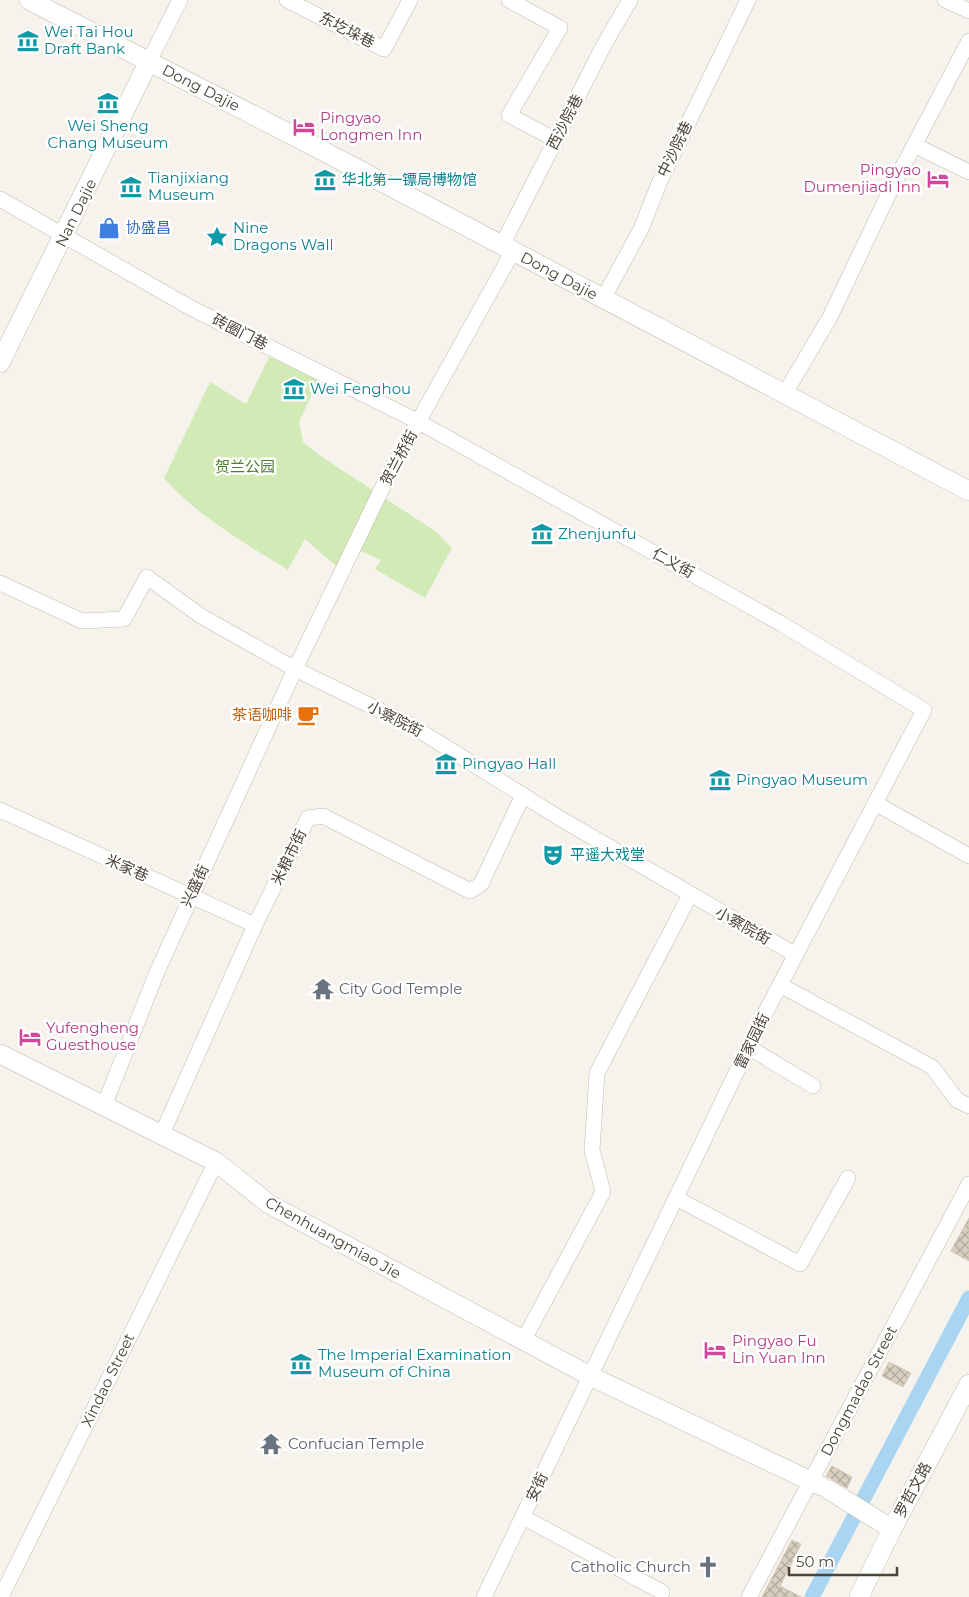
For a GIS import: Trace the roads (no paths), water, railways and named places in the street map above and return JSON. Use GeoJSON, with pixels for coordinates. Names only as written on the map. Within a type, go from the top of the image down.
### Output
{"type":"FeatureCollection","features":[{"type":"Feature","properties":{"kind":"street","name":"Dong Dajie"},"geometry":{"type":"LineString","coordinates":[[30,0],[150,61],[969,491]]}},
{"type":"Feature","properties":{"kind":"street"},"geometry":{"type":"LineString","coordinates":[[150,61],[180,0]]}},
{"type":"Feature","properties":{"kind":"street","name":"东圪垛巷"},"geometry":{"type":"LineString","coordinates":[[287,0],[384,49],[410,0]]}},
{"type":"Feature","properties":{"kind":"street"},"geometry":{"type":"LineString","coordinates":[[509,0],[560,28],[509,115],[556,140]]}},
{"type":"Feature","properties":{"kind":"street","name":"西沙院巷"},"geometry":{"type":"LineString","coordinates":[[507,248],[556,140],[630,0]]}},
{"type":"Feature","properties":{"kind":"street","name":"中沙院巷"},"geometry":{"type":"LineString","coordinates":[[603,299],[641,229],[660,181],[748,0]]}},
{"type":"Feature","properties":{"kind":"street"},"geometry":{"type":"LineString","coordinates":[[945,0],[969,11]]}},
{"type":"Feature","properties":{"kind":"street"},"geometry":{"type":"LineString","coordinates":[[784,395],[830,318],[914,145],[969,42]]}},
{"type":"Feature","properties":{"kind":"street","name":"Nan Dajie"},"geometry":{"type":"LineString","coordinates":[[0,363],[65,236],[150,61]]}},
{"type":"Feature","properties":{"kind":"street"},"geometry":{"type":"LineString","coordinates":[[914,145],[969,172]]}},
{"type":"Feature","properties":{"kind":"street","name":"砖圈门巷"},"geometry":{"type":"LineString","coordinates":[[0,198],[191,308],[419,422]]}},
{"type":"Feature","properties":{"kind":"street","name":"贺兰桥街"},"geometry":{"type":"LineString","coordinates":[[295,669],[388,476],[419,422],[507,248]]}},
{"type":"Feature","properties":{"kind":"street","name":"仁义街"},"geometry":{"type":"LineString","coordinates":[[419,422],[780,623],[924,710]]}},
{"type":"Feature","properties":{"kind":"street","name":"小察院街"},"geometry":{"type":"LineString","coordinates":[[0,583],[82,621],[124,619],[147,577],[201,616],[295,669],[412,726],[690,895],[796,955]]}},
{"type":"Feature","properties":{"kind":"street","name":"兴盛街"},"geometry":{"type":"LineString","coordinates":[[104,1106],[157,972],[190,896],[295,669]]}},
{"type":"Feature","properties":{"kind":"street","name":"雷家园街"},"geometry":{"type":"LineString","coordinates":[[590,1376],[748,1047],[924,710]]}},
{"type":"Feature","properties":{"kind":"street","name":"米粮市街"},"geometry":{"type":"LineString","coordinates":[[162,1134],[255,925],[308,818],[323,816],[470,891],[481,884],[523,795]]}},
{"type":"Feature","properties":{"kind":"street"},"geometry":{"type":"LineString","coordinates":[[875,803],[969,856]]}},
{"type":"Feature","properties":{"kind":"street","name":"米家巷"},"geometry":{"type":"LineString","coordinates":[[0,810],[255,925]]}},
{"type":"Feature","properties":{"kind":"street"},"geometry":{"type":"LineString","coordinates":[[523,1341],[603,1192],[592,1150],[597,1073],[690,895]]}},
{"type":"Feature","properties":{"kind":"street"},"geometry":{"type":"LineString","coordinates":[[780,985],[932,1067],[957,1100],[969,1106]]}},
{"type":"Feature","properties":{"kind":"street"},"geometry":{"type":"LineString","coordinates":[[748,1047],[813,1086]]}},
{"type":"Feature","properties":{"kind":"street","name":"Chenhuangmiao Jie"},"geometry":{"type":"LineString","coordinates":[[0,1054],[216,1162],[268,1204],[523,1341],[590,1376],[820,1486],[892,1529]]}},
{"type":"Feature","properties":{"kind":"street","name":"Xindao Street"},"geometry":{"type":"LineString","coordinates":[[1,1597],[216,1162]]}},
{"type":"Feature","properties":{"kind":"street"},"geometry":{"type":"LineString","coordinates":[[676,1198],[800,1264],[848,1178]]}},
{"type":"Feature","properties":{"kind":"street","name":"Dongmadao Street"},"geometry":{"type":"LineString","coordinates":[[749,1597],[820,1486],[969,1184]]}},
{"type":"Feature","properties":{"kind":"street","name":"安街"},"geometry":{"type":"LineString","coordinates":[[484,1597],[590,1376]]}},
{"type":"Feature","properties":{"kind":"street","name":"罗哲文路"},"geometry":{"type":"LineString","coordinates":[[859,1597],[892,1529],[969,1384]]}},
{"type":"Feature","properties":{"kind":"street"},"geometry":{"type":"LineString","coordinates":[[523,1516],[662,1592]]}},
{"type":"Feature","properties":{"kind":"waterway"},"geometry":{"type":"LineString","coordinates":[[812,1597],[969,1298]]}},
{"type":"Feature","properties":{"kind":"place","name":"Wei Tai Hou Draft Bank"},"geometry":{"type":"Point","coordinates":[28,41]}},
{"type":"Feature","properties":{"kind":"place","name":"Wei Sheng Chang Museum"},"geometry":{"type":"Point","coordinates":[108,103]}},
{"type":"Feature","properties":{"kind":"place","name":"Pingyao Longmen Inn"},"geometry":{"type":"Point","coordinates":[304,127]}},
{"type":"Feature","properties":{"kind":"place","name":"Pingyao Dumenjiadi Inn"},"geometry":{"type":"Point","coordinates":[938,179]}},
{"type":"Feature","properties":{"kind":"place","name":"华北第一镖局博物馆"},"geometry":{"type":"Point","coordinates":[325,180]}},
{"type":"Feature","properties":{"kind":"place","name":"Tianjixiang Museum"},"geometry":{"type":"Point","coordinates":[131,187]}},
{"type":"Feature","properties":{"kind":"place","name":"协盛昌"},"geometry":{"type":"Point","coordinates":[109,228]}},
{"type":"Feature","properties":{"kind":"place","name":"Nine Dragons Wall"},"geometry":{"type":"Point","coordinates":[217,237]}},
{"type":"Feature","properties":{"kind":"place","name":"Wei Fenghou"},"geometry":{"type":"Point","coordinates":[294,389]}},
{"type":"Feature","properties":{"kind":"place","name":"Zhenjunfu"},"geometry":{"type":"Point","coordinates":[542,534]}},
{"type":"Feature","properties":{"kind":"place","name":"茶语咖啡"},"geometry":{"type":"Point","coordinates":[308,715]}},
{"type":"Feature","properties":{"kind":"place","name":"Pingyao Hall"},"geometry":{"type":"Point","coordinates":[446,764]}},
{"type":"Feature","properties":{"kind":"place","name":"Pingyao Museum"},"geometry":{"type":"Point","coordinates":[720,780]}},
{"type":"Feature","properties":{"kind":"place","name":"平遥大戏堂"},"geometry":{"type":"Point","coordinates":[553,855]}},
{"type":"Feature","properties":{"kind":"place","name":"City God Temple"},"geometry":{"type":"Point","coordinates":[323,989]}},
{"type":"Feature","properties":{"kind":"place","name":"Yufengheng Guesthouse"},"geometry":{"type":"Point","coordinates":[30,1037]}},
{"type":"Feature","properties":{"kind":"place","name":"Pingyao Fu Lin Yuan Inn"},"geometry":{"type":"Point","coordinates":[715,1350]}},
{"type":"Feature","properties":{"kind":"place","name":"The Imperial Examination Museum of China"},"geometry":{"type":"Point","coordinates":[301,1364]}},
{"type":"Feature","properties":{"kind":"place","name":"Confucian Temple"},"geometry":{"type":"Point","coordinates":[271,1444]}},
{"type":"Feature","properties":{"kind":"place","name":"Catholic Church"},"geometry":{"type":"Point","coordinates":[708,1567]}},
{"type":"Feature","properties":{"kind":"park label","name":"贺兰公园"},"geometry":{"type":"Point","coordinates":[245,467]}}]}
